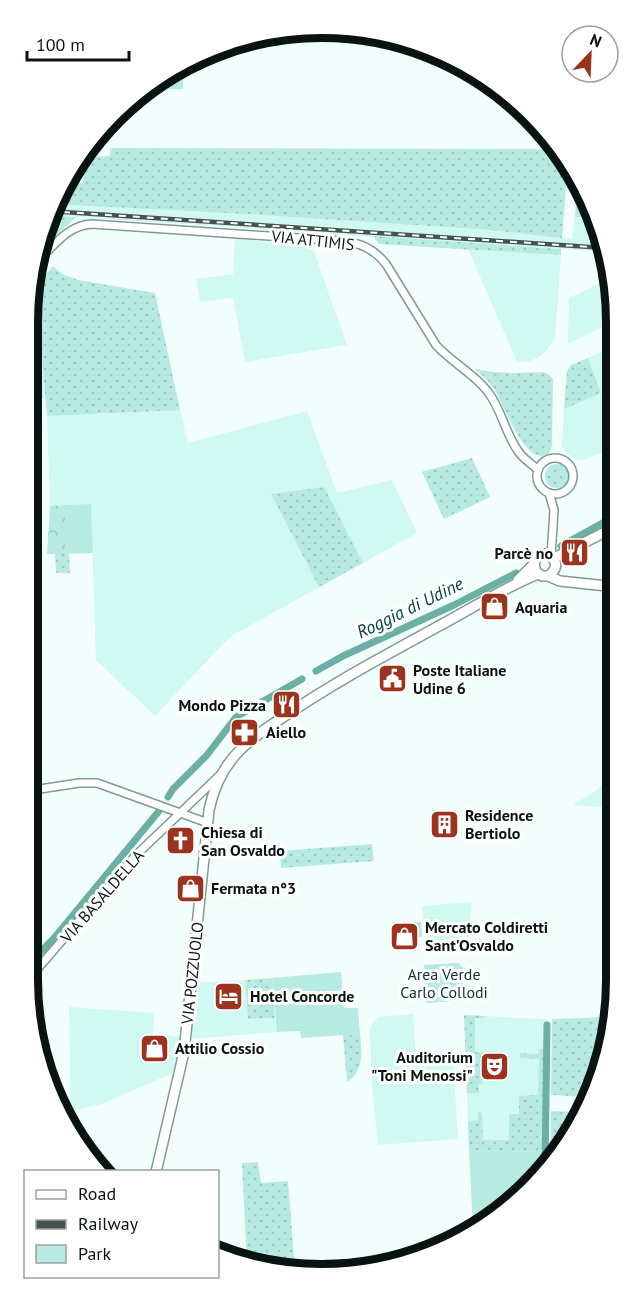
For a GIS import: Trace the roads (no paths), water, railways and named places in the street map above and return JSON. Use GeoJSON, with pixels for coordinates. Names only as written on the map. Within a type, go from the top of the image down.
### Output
{"type":"FeatureCollection","features":[{"type":"Feature","properties":{"kind":"main road"},"geometry":{"type":"LineString","coordinates":[[606,532],[558,556],[535,559],[534,564],[534,570],[542,576],[560,581],[606,586]]}},
{"type":"Feature","properties":{"kind":"main road"},"geometry":{"type":"LineString","coordinates":[[548,556],[556,566],[548,576]]}},
{"type":"Feature","properties":{"kind":"main road","name":"VIA POZZUOLO"},"geometry":{"type":"LineString","coordinates":[[517,582],[534,564]]}},
{"type":"Feature","properties":{"kind":"main road","name":"VIA POZZUOLO"},"geometry":{"type":"LineString","coordinates":[[156,1170],[184,1052],[212,795],[228,763],[248,743],[314,697],[517,582],[538,574]]}},
{"type":"Feature","properties":{"kind":"street","name":"VIA ATTIMIS"},"geometry":{"type":"LineString","coordinates":[[46,254],[72,229],[80,225],[92,224],[342,241],[364,246],[378,255],[390,270],[436,345],[488,391],[515,446],[525,458],[540,467]]}},
{"type":"Feature","properties":{"kind":"street"},"geometry":{"type":"LineString","coordinates":[[554,510],[562,494],[572,483],[573,474],[571,466],[563,460],[549,459],[540,467],[537,478],[540,486],[549,493],[562,494]]}},
{"type":"Feature","properties":{"kind":"street"},"geometry":{"type":"LineString","coordinates":[[548,556],[554,510],[549,493]]}},
{"type":"Feature","properties":{"kind":"street","name":"VIA POZZUOLO"},"geometry":{"type":"LineString","coordinates":[[179,813],[221,775]]}},
{"type":"Feature","properties":{"kind":"street"},"geometry":{"type":"LineString","coordinates":[[38,789],[79,783],[97,783],[208,823]]}},
{"type":"Feature","properties":{"kind":"street","name":"VIA BASALDELLA"},"geometry":{"type":"LineString","coordinates":[[38,968],[134,857],[179,813]]}},
{"type":"Feature","properties":{"kind":"waterway","name":"Roggia di Udine"},"geometry":{"type":"LineString","coordinates":[[561,546],[606,521]]}},
{"type":"Feature","properties":{"kind":"waterway","name":"Roggia di Udine"},"geometry":{"type":"LineString","coordinates":[[316,671],[516,573]]}},
{"type":"Feature","properties":{"kind":"waterway","name":"Roggia di Udine"},"geometry":{"type":"LineString","coordinates":[[168,797],[207,755],[236,717],[302,679]]}},
{"type":"Feature","properties":{"kind":"waterway","name":"Roggia di Udine"},"geometry":{"type":"LineString","coordinates":[[38,955],[159,811]]}},
{"type":"Feature","properties":{"kind":"waterway"},"geometry":{"type":"LineString","coordinates":[[545,1157],[547,1025]]}},
{"type":"Feature","properties":{"kind":"railway"},"geometry":{"type":"LineString","coordinates":[[60,212],[597,247]]}},
{"type":"Feature","properties":{"kind":"place","name":"Parcè no"},"geometry":{"type":"Point","coordinates":[574,553]}},
{"type":"Feature","properties":{"kind":"place","name":"Aquaria"},"geometry":{"type":"Point","coordinates":[494,607]}},
{"type":"Feature","properties":{"kind":"place","name":"Poste Italiane Udine 6"},"geometry":{"type":"Point","coordinates":[392,679]}},
{"type":"Feature","properties":{"kind":"place","name":"Mondo Pizza"},"geometry":{"type":"Point","coordinates":[287,705]}},
{"type":"Feature","properties":{"kind":"place","name":"Aiello"},"geometry":{"type":"Point","coordinates":[245,732]}},
{"type":"Feature","properties":{"kind":"place","name":"Residence Bertiolo"},"geometry":{"type":"Point","coordinates":[444,824]}},
{"type":"Feature","properties":{"kind":"place","name":"Chiesa di San Osvaldo"},"geometry":{"type":"Point","coordinates":[180,841]}},
{"type":"Feature","properties":{"kind":"place","name":"Fermata n°3"},"geometry":{"type":"Point","coordinates":[190,888]}},
{"type":"Feature","properties":{"kind":"place","name":"Mercato Coldiretti Sant'Osvaldo"},"geometry":{"type":"Point","coordinates":[404,936]}},
{"type":"Feature","properties":{"kind":"place","name":"Hotel Concorde"},"geometry":{"type":"Point","coordinates":[229,996]}},
{"type":"Feature","properties":{"kind":"place","name":"Attilio Cossio"},"geometry":{"type":"Point","coordinates":[154,1048]}},
{"type":"Feature","properties":{"kind":"place","name":"Auditorium \"Toni Menossi\""},"geometry":{"type":"Point","coordinates":[494,1066]}},
{"type":"Feature","properties":{"kind":"park label","name":"Area Verde Carlo Collodi"},"geometry":{"type":"Point","coordinates":[444,983]}}]}
